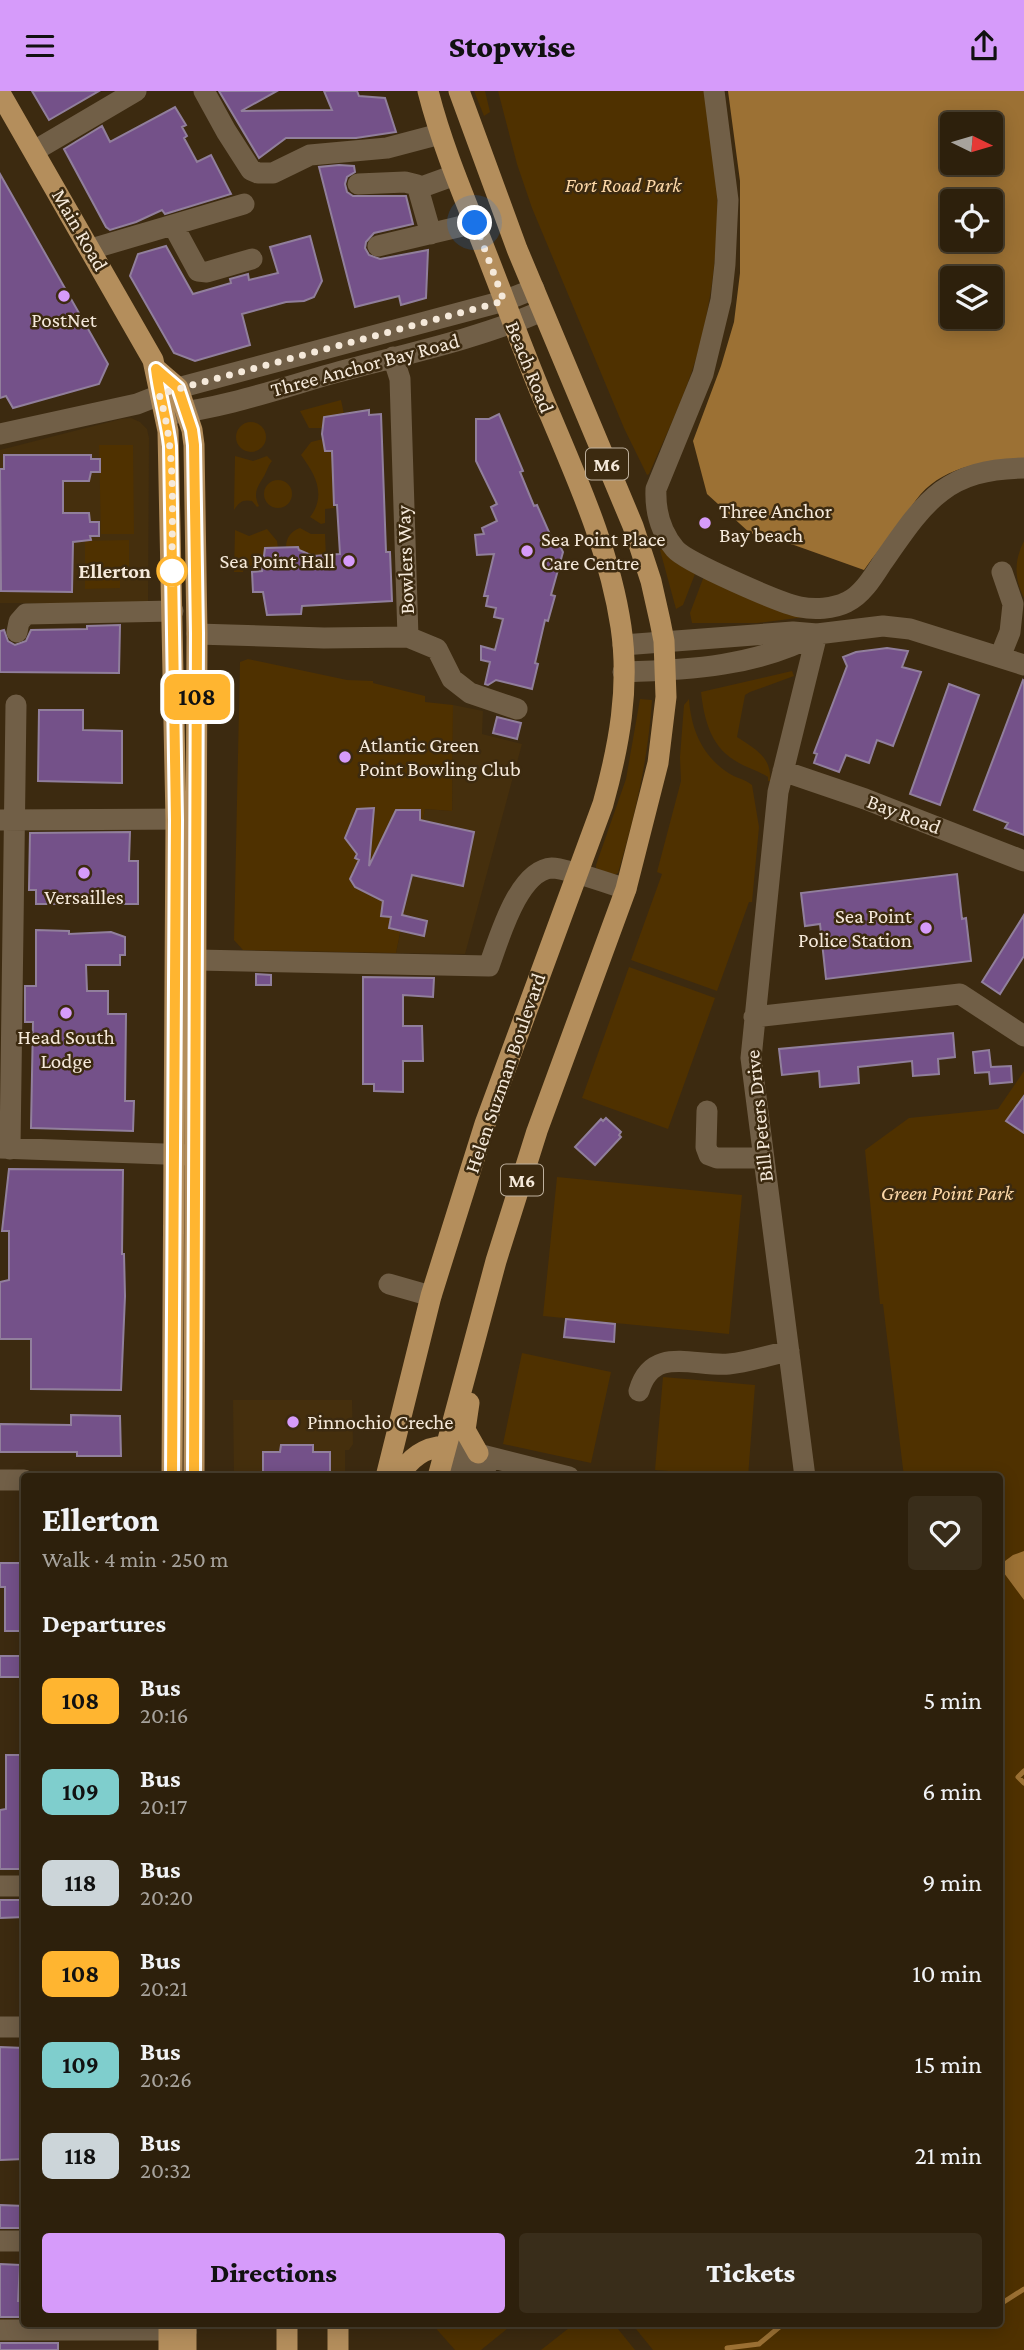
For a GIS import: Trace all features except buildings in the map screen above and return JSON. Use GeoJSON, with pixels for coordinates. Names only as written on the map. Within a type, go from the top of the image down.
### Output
{"type":"FeatureCollection","features":[{"type":"Feature","properties":{"kind":"main road","name":"Beach Road"},"geometry":{"type":"LineString","coordinates":[[428,91],[440,134],[512,324],[597,529],[611,574],[623,645],[624,672]]}},
{"type":"Feature","properties":{"kind":"main road","name":"Beach Road"},"geometry":{"type":"LineString","coordinates":[[459,91],[542,311],[633,526],[651,581],[664,641],[666,670]]}},
{"type":"Feature","properties":{"kind":"main road","name":"Main Road"},"geometry":{"type":"LineString","coordinates":[[0,93],[91,249],[172,402]]}},
{"type":"Feature","properties":{"kind":"main road"},"geometry":{"type":"LineString","coordinates":[[172,402],[170,446],[173,611],[197,960],[194,1473]]}},
{"type":"Feature","properties":{"kind":"main road"},"geometry":{"type":"LineString","coordinates":[[172,402],[194,445],[197,633],[186,820],[175,1154],[172,1473]]}},
{"type":"Feature","properties":{"kind":"main road","name":"M6"},"geometry":{"type":"LineString","coordinates":[[439,1473],[496,1261],[537,1131],[626,889],[658,763],[664,726],[666,670]]}},
{"type":"Feature","properties":{"kind":"main road","name":"Helen Suzman Boulevard"},"geometry":{"type":"LineString","coordinates":[[387,1473],[431,1296],[485,1124],[603,804],[615,758],[624,697],[624,672]]}},
{"type":"Feature","properties":{"kind":"main road"},"geometry":{"type":"LineString","coordinates":[[478,1453],[467,1436],[465,1420],[492,1317],[496,1261]]}},
{"type":"Feature","properties":{"kind":"main road"},"geometry":{"type":"LineString","coordinates":[[401,1473],[426,1449],[446,1446]]}},
{"type":"Feature","properties":{"kind":"main road"},"geometry":{"type":"LineString","coordinates":[[287,2327],[287,2350]]}},
{"type":"Feature","properties":{"kind":"main road"},"geometry":{"type":"LineString","coordinates":[[338,2327],[338,2350]]}},
{"type":"Feature","properties":{"kind":"street"},"geometry":{"type":"LineString","coordinates":[[204,91],[251,170],[258,173],[273,173],[310,155],[387,148],[440,134]]}},
{"type":"Feature","properties":{"kind":"street"},"geometry":{"type":"LineString","coordinates":[[714,91],[728,200],[721,300],[703,374],[656,489],[655,508],[659,521],[677,551],[703,566],[799,607],[831,607],[848,602],[872,578],[907,525],[927,502],[948,486],[985,471],[1024,468]]}},
{"type":"Feature","properties":{"kind":"street"},"geometry":{"type":"LineString","coordinates":[[34,151],[134,92]]}},
{"type":"Feature","properties":{"kind":"street"},"geometry":{"type":"LineString","coordinates":[[419,188],[455,175]]}},
{"type":"Feature","properties":{"kind":"street"},"geometry":{"type":"LineString","coordinates":[[358,184],[413,183],[419,188],[431,233]]}},
{"type":"Feature","properties":{"kind":"street"},"geometry":{"type":"LineString","coordinates":[[91,249],[244,204]]}},
{"type":"Feature","properties":{"kind":"street"},"geometry":{"type":"LineString","coordinates":[[378,246],[475,223]]}},
{"type":"Feature","properties":{"kind":"street"},"geometry":{"type":"LineString","coordinates":[[173,225],[198,271],[207,272],[252,259]]}},
{"type":"Feature","properties":{"kind":"street","name":"Three Anchor Bay Road"},"geometry":{"type":"LineString","coordinates":[[172,402],[504,301],[534,289]]}},
{"type":"Feature","properties":{"kind":"street","name":"Three Anchor Bay Road"},"geometry":{"type":"LineString","coordinates":[[172,402],[393,357],[512,324],[542,311]]}},
{"type":"Feature","properties":{"kind":"street","name":"Bowlers Way"},"geometry":{"type":"LineString","coordinates":[[197,633],[324,638],[408,637],[400,379],[393,357]]}},
{"type":"Feature","properties":{"kind":"street"},"geometry":{"type":"LineString","coordinates":[[0,434],[137,404],[172,402]]}},
{"type":"Feature","properties":{"kind":"street"},"geometry":{"type":"LineString","coordinates":[[1000,657],[1010,632],[1013,604],[1002,572]]}},
{"type":"Feature","properties":{"kind":"street"},"geometry":{"type":"LineString","coordinates":[[17,632],[19,622],[26,614],[173,611]]}},
{"type":"Feature","properties":{"kind":"street"},"geometry":{"type":"LineString","coordinates":[[623,645],[793,632],[817,634],[883,626],[910,629],[1024,665]]}},
{"type":"Feature","properties":{"kind":"street"},"geometry":{"type":"LineString","coordinates":[[624,672],[741,662],[794,647],[817,634]]}},
{"type":"Feature","properties":{"kind":"street","name":"Bill Peters Drive"},"geometry":{"type":"LineString","coordinates":[[804,1473],[751,1058],[778,792],[817,634]]}},
{"type":"Feature","properties":{"kind":"street"},"geometry":{"type":"LineString","coordinates":[[408,637],[437,649],[452,679],[470,694],[517,709]]}},
{"type":"Feature","properties":{"kind":"street"},"geometry":{"type":"LineString","coordinates":[[16,705],[8,820],[5,1149],[197,1156]]}},
{"type":"Feature","properties":{"kind":"street","name":"Bay Road"},"geometry":{"type":"LineString","coordinates":[[783,771],[865,799],[1024,861]]}},
{"type":"Feature","properties":{"kind":"street"},"geometry":{"type":"LineString","coordinates":[[8,820],[186,820]]}},
{"type":"Feature","properties":{"kind":"street"},"geometry":{"type":"LineString","coordinates":[[197,960],[489,966],[511,909],[523,887],[540,871],[554,868],[626,889]]}},
{"type":"Feature","properties":{"kind":"street"},"geometry":{"type":"LineString","coordinates":[[754,1017],[960,994],[1024,1036]]}},
{"type":"Feature","properties":{"kind":"street"},"geometry":{"type":"LineString","coordinates":[[707,1111],[706,1147],[709,1154],[717,1158],[763,1158]]}},
{"type":"Feature","properties":{"kind":"street"},"geometry":{"type":"LineString","coordinates":[[389,1284],[431,1296]]}},
{"type":"Feature","properties":{"kind":"street"},"geometry":{"type":"LineString","coordinates":[[639,1391],[643,1378],[649,1371],[666,1362],[728,1364],[789,1351]]}},
{"type":"Feature","properties":{"kind":"street"},"geometry":{"type":"LineString","coordinates":[[446,1446],[551,1473]]}},
{"type":"Feature","properties":{"kind":"street"},"geometry":{"type":"LineString","coordinates":[[450,1473],[463,1463],[514,1465]]}},
{"type":"Feature","properties":{"kind":"street"},"geometry":{"type":"LineString","coordinates":[[0,1480],[21,1480]]}},
{"type":"Feature","properties":{"kind":"street"},"geometry":{"type":"LineString","coordinates":[[0,1886],[21,1886]]}},
{"type":"Feature","properties":{"kind":"street"},"geometry":{"type":"LineString","coordinates":[[0,2027],[21,2027]]}},
{"type":"Feature","properties":{"kind":"street"},"geometry":{"type":"LineString","coordinates":[[0,2241],[21,2241]]}},
{"type":"Feature","properties":{"kind":"street"},"geometry":{"type":"LineString","coordinates":[[0,2330],[178,2335]]}},
{"type":"Feature","properties":{"kind":"shaded area"},"geometry":{"type":"Polygon","coordinates":[[[728,91],[1024,91],[1024,458],[965,467],[938,480],[916,500],[864,570],[794,545],[750,533],[707,494],[693,441],[734,322],[740,273],[740,181],[728,91]]]}},
{"type":"Feature","properties":{"kind":"shaded area"},"geometry":{"type":"Polygon","coordinates":[[[131,418],[147,429],[149,438],[148,603],[0,603],[0,450],[131,418]]]}},
{"type":"Feature","properties":{"kind":"shaded area"},"geometry":{"type":"Polygon","coordinates":[[[453,705],[483,711],[482,734],[522,744],[465,954],[396,953],[425,809],[452,811],[453,705]]]}},
{"type":"Feature","properties":{"kind":"shaded area","name":"Pinnochio Creche"},"geometry":{"type":"Polygon","coordinates":[[[233,1400],[352,1400],[353,1444],[349,1450],[345,1450],[345,1473],[234,1473],[233,1400]]]}},
{"type":"Feature","properties":{"kind":"shaded area"},"geometry":{"type":"Polygon","coordinates":[[[1024,1551],[1024,1600],[1003,1572],[1003,1562],[1024,1551]]]}},
{"type":"Feature","properties":{"kind":"green space"},"geometry":{"type":"Polygon","coordinates":[[[474,91],[485,91],[490,112],[484,116],[474,91]]]}},
{"type":"Feature","properties":{"kind":"green space","name":"Fort Road Park"},"geometry":{"type":"Polygon","coordinates":[[[498,91],[705,91],[717,196],[713,279],[691,374],[647,475],[624,428],[532,208],[517,164],[498,91]]]}},
{"type":"Feature","properties":{"kind":"green space"},"geometry":{"type":"Polygon","coordinates":[[[341,400],[344,414],[324,417],[322,428],[309,428],[300,411],[341,400]]]}},
{"type":"Feature","properties":{"kind":"green space"},"geometry":{"type":"Polygon","coordinates":[[[251,422],[257,423],[265,431],[265,443],[257,451],[251,452],[245,451],[237,443],[236,437],[237,431],[245,423],[251,422]]]}},
{"type":"Feature","properties":{"kind":"green space"},"geometry":{"type":"Polygon","coordinates":[[[323,439],[325,451],[332,451],[334,508],[325,509],[325,523],[321,524],[310,517],[318,501],[317,485],[301,455],[311,442],[323,439]]]}},
{"type":"Feature","properties":{"kind":"green space"},"geometry":{"type":"Polygon","coordinates":[[[99,445],[133,445],[134,534],[101,534],[99,445]]]}},
{"type":"Feature","properties":{"kind":"green space"},"geometry":{"type":"Polygon","coordinates":[[[235,456],[253,461],[267,456],[272,461],[258,487],[257,507],[252,501],[246,500],[234,510],[235,456]]]}},
{"type":"Feature","properties":{"kind":"green space"},"geometry":{"type":"Polygon","coordinates":[[[278,480],[288,484],[292,494],[288,504],[278,508],[268,504],[264,494],[268,484],[278,480]]]}},
{"type":"Feature","properties":{"kind":"green space"},"geometry":{"type":"Polygon","coordinates":[[[300,528],[311,534],[325,534],[326,557],[321,555],[301,558],[298,547],[286,547],[290,535],[300,528]]]}},
{"type":"Feature","properties":{"kind":"green space"},"geometry":{"type":"Polygon","coordinates":[[[267,529],[277,541],[278,548],[265,549],[263,565],[244,567],[243,572],[234,572],[235,530],[249,536],[267,529]]]}},
{"type":"Feature","properties":{"kind":"green space"},"geometry":{"type":"Polygon","coordinates":[[[129,540],[129,571],[120,571],[120,588],[85,589],[85,541],[129,540]]]}},
{"type":"Feature","properties":{"kind":"green space"},"geometry":{"type":"Polygon","coordinates":[[[1024,541],[1024,598],[1016,569],[1024,541]]]}},
{"type":"Feature","properties":{"kind":"green space"},"geometry":{"type":"Polygon","coordinates":[[[663,549],[695,574],[683,605],[676,609],[660,550],[663,549]]]}},
{"type":"Feature","properties":{"kind":"green space"},"geometry":{"type":"Polygon","coordinates":[[[704,576],[805,617],[757,623],[692,623],[690,613],[704,576]]]}},
{"type":"Feature","properties":{"kind":"green space","name":"Atlantic Green Point Bowling Club"},"geometry":{"type":"Polygon","coordinates":[[[248,659],[347,680],[373,681],[425,696],[425,702],[453,705],[452,811],[425,809],[396,953],[243,950],[234,940],[240,662],[248,659]]]}},
{"type":"Feature","properties":{"kind":"green space"},"geometry":{"type":"Polygon","coordinates":[[[792,671],[794,676],[745,695],[737,737],[765,760],[770,773],[768,781],[768,777],[738,762],[719,747],[706,721],[701,692],[792,671]]]}},
{"type":"Feature","properties":{"kind":"green space"},"geometry":{"type":"Polygon","coordinates":[[[640,699],[652,700],[647,744],[630,830],[618,873],[614,875],[596,868],[596,865],[626,779],[640,699]]]}},
{"type":"Feature","properties":{"kind":"green space"},"geometry":{"type":"Polygon","coordinates":[[[689,699],[695,731],[711,758],[733,776],[752,785],[759,827],[752,902],[749,902],[717,991],[631,960],[662,874],[657,872],[681,781],[684,705],[689,699]]]}},
{"type":"Feature","properties":{"kind":"green space"},"geometry":{"type":"Polygon","coordinates":[[[629,967],[715,998],[668,1129],[582,1098],[629,967]]]}},
{"type":"Feature","properties":{"kind":"green space","name":"Green Point Park"},"geometry":{"type":"Polygon","coordinates":[[[1024,1071],[1024,2350],[653,2350],[634,2327],[1003,2327],[1003,1473],[904,1473],[883,1304],[880,1304],[865,1150],[909,1118],[998,1109],[1024,1071]]]}},
{"type":"Feature","properties":{"kind":"green space"},"geometry":{"type":"Polygon","coordinates":[[[557,1177],[742,1195],[729,1334],[543,1316],[557,1177]]]}},
{"type":"Feature","properties":{"kind":"green space"},"geometry":{"type":"Polygon","coordinates":[[[522,1353],[611,1372],[591,1463],[503,1444],[522,1353]]]}},
{"type":"Feature","properties":{"kind":"green space"},"geometry":{"type":"Polygon","coordinates":[[[663,1377],[755,1385],[748,1473],[655,1470],[663,1377]]]}},
{"type":"Feature","properties":{"kind":"green space"},"geometry":{"type":"Polygon","coordinates":[[[435,2327],[509,2327],[481,2350],[455,2350],[435,2327]]]}},
{"type":"Feature","properties":{"kind":"green space"},"geometry":{"type":"Polygon","coordinates":[[[570,2327],[616,2327],[635,2350],[541,2350],[570,2327]]]}},
{"type":"Feature","properties":{"kind":"waterway"},"geometry":{"type":"LineString","coordinates":[[1024,1771],[1018,1777],[1024,1783]]}},
{"type":"Feature","properties":{"kind":"waterway"},"geometry":{"type":"LineString","coordinates":[[1003,2302],[1024,2289]]}},
{"type":"Feature","properties":{"kind":"waterway"},"geometry":{"type":"LineString","coordinates":[[727,2348],[759,2344],[779,2327]]}},
{"type":"Feature","properties":{"kind":"bus line","name":"108"},"geometry":{"type":"LineString","coordinates":[[172,1473],[176,820],[170,446],[156,369],[178,388],[192,430],[194,445],[197,633],[194,1473]]}},
{"type":"Feature","properties":{"kind":"place","name":"PostNet"},"geometry":{"type":"Point","coordinates":[64,296]}},
{"type":"Feature","properties":{"kind":"place","name":"Three Anchor Bay beach"},"geometry":{"type":"Point","coordinates":[705,523]}},
{"type":"Feature","properties":{"kind":"place","name":"Sea Point Place Care Centre"},"geometry":{"type":"Point","coordinates":[527,551]}},
{"type":"Feature","properties":{"kind":"place","name":"Sea Point Hall"},"geometry":{"type":"Point","coordinates":[349,561]}},
{"type":"Feature","properties":{"kind":"place","name":"Ellerton"},"geometry":{"type":"Point","coordinates":[172,571]}},
{"type":"Feature","properties":{"kind":"place","name":"Atlantic Green Point Bowling Club"},"geometry":{"type":"Point","coordinates":[345,757]}},
{"type":"Feature","properties":{"kind":"place","name":"Versailles"},"geometry":{"type":"Point","coordinates":[84,873]}},
{"type":"Feature","properties":{"kind":"place","name":"Sea Point Police Station"},"geometry":{"type":"Point","coordinates":[926,928]}},
{"type":"Feature","properties":{"kind":"place","name":"Head South Lodge"},"geometry":{"type":"Point","coordinates":[66,1013]}},
{"type":"Feature","properties":{"kind":"place","name":"Pinnochio Creche"},"geometry":{"type":"Point","coordinates":[293,1422]}},
{"type":"Feature","properties":{"kind":"route"},"geometry":{"type":"LineString","coordinates":[[172,571],[172,584],[170,446],[166,414],[159,394],[504,301],[475,223]]}}]}
